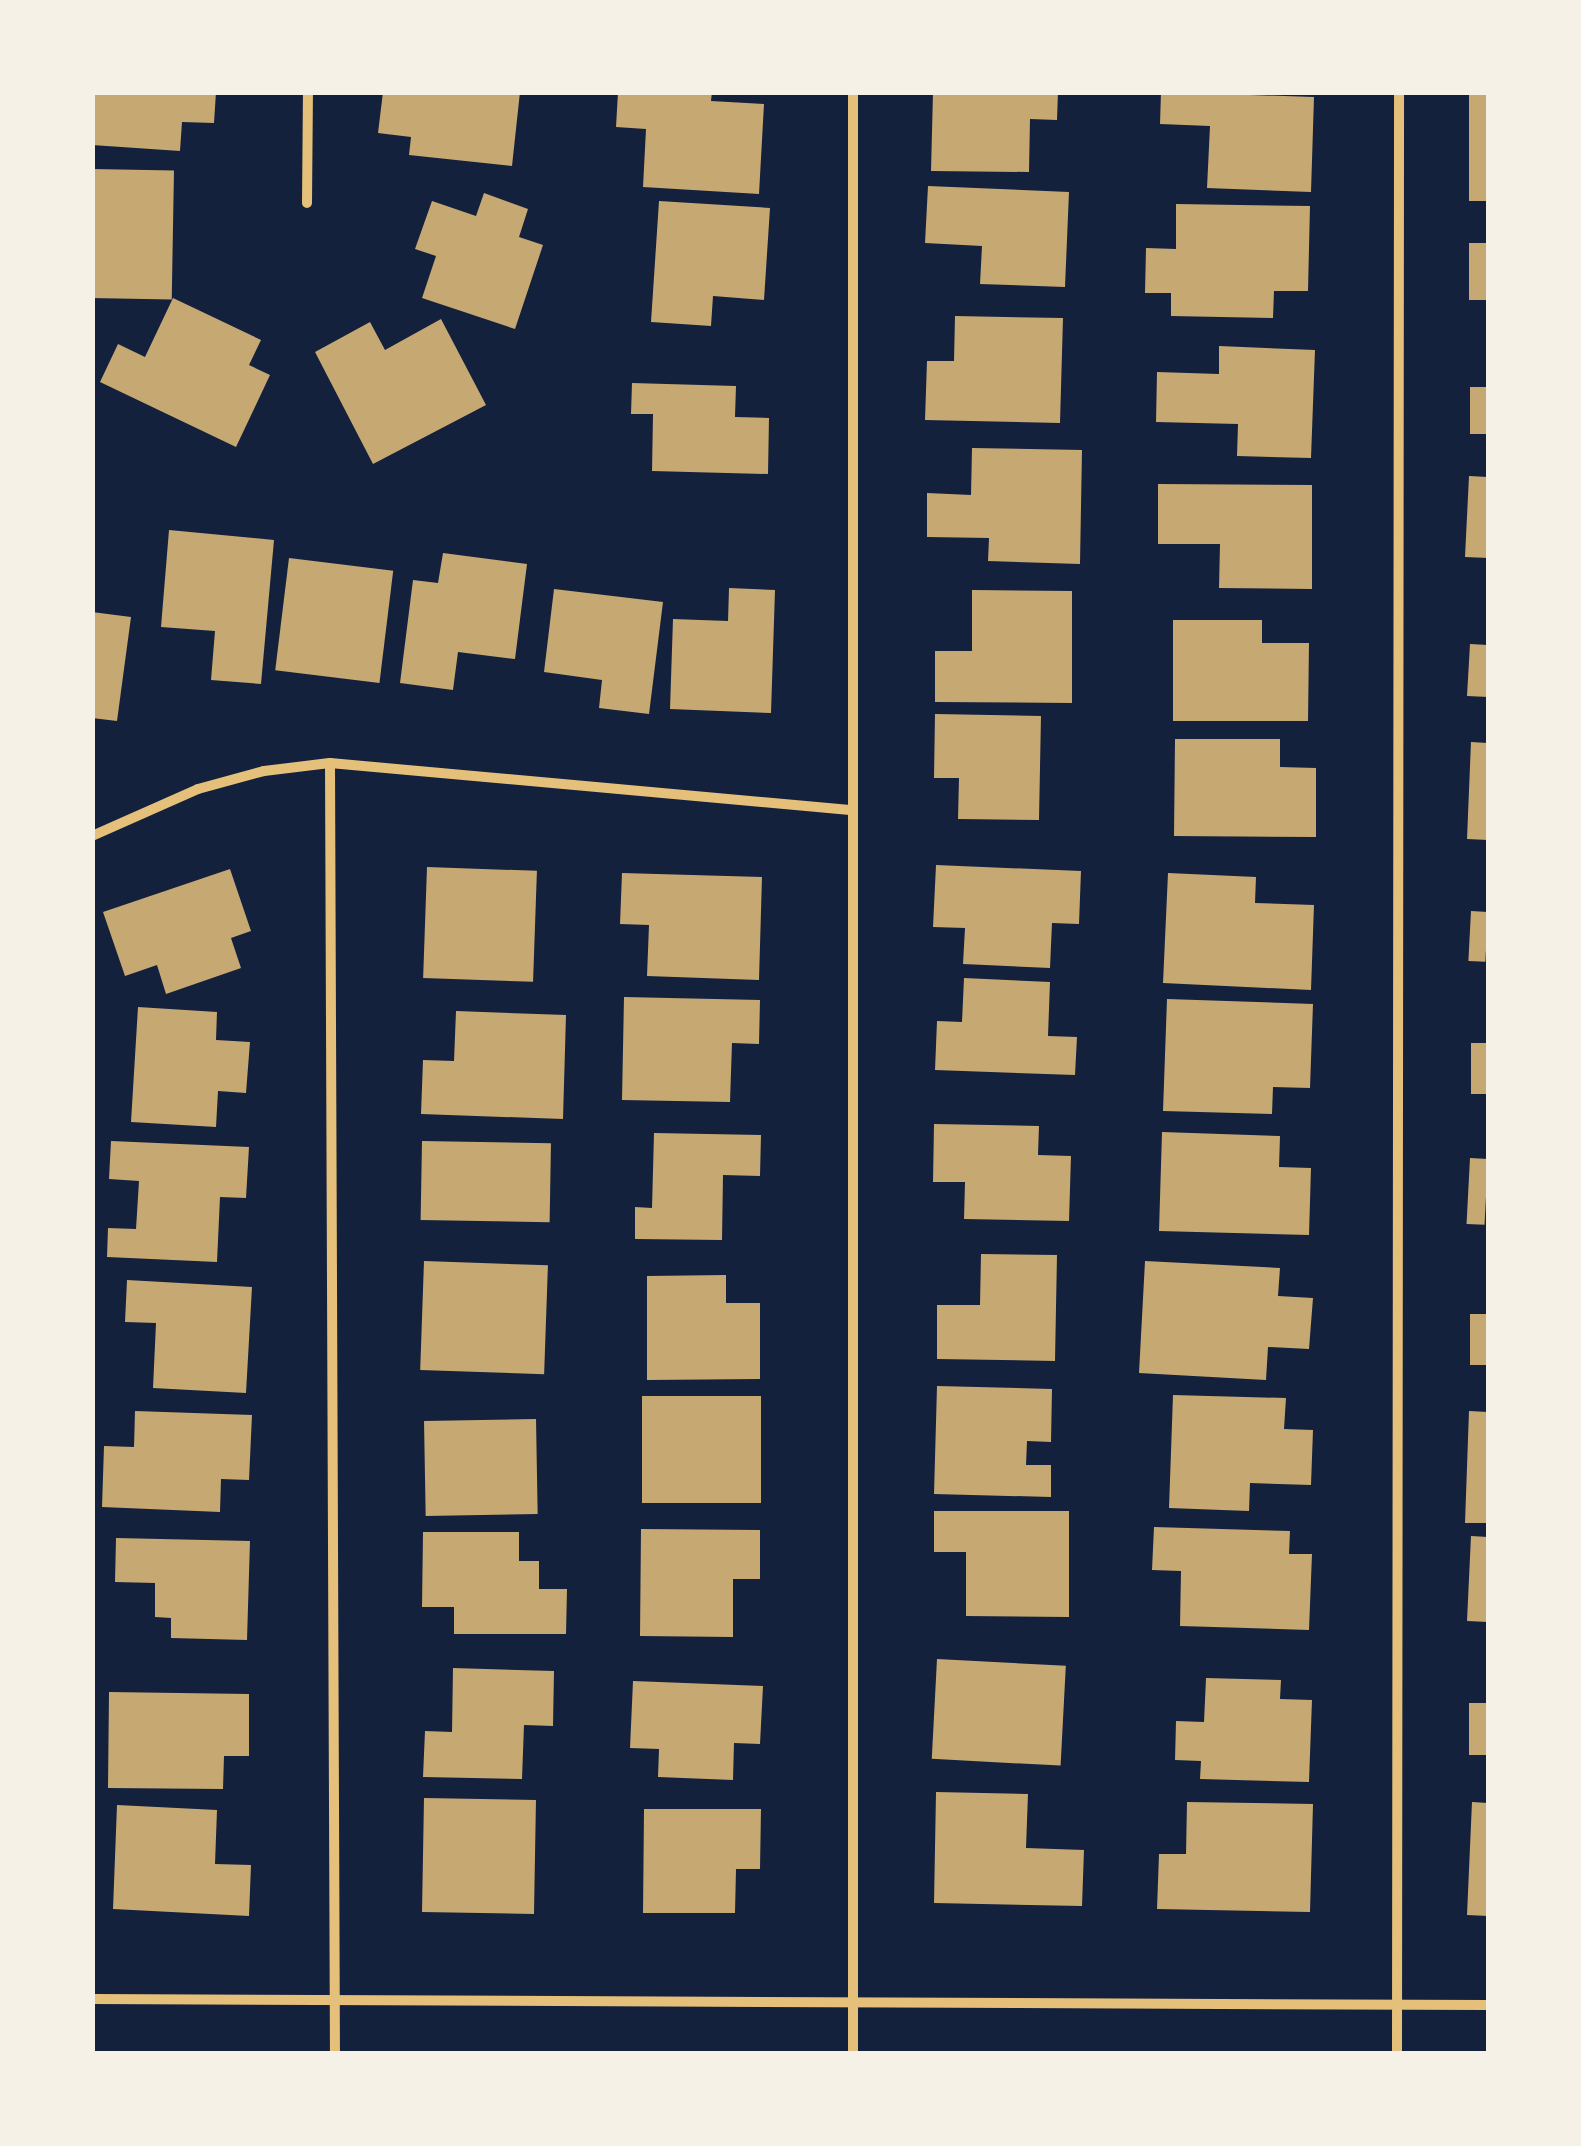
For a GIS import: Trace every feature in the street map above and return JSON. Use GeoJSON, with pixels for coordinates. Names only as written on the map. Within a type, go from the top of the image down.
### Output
{"type":"FeatureCollection","features":[{"type":"Feature","properties":{"kind":"street"},"geometry":{"type":"LineString","coordinates":[[307,203],[308,92]]}},
{"type":"Feature","properties":{"kind":"street"},"geometry":{"type":"LineString","coordinates":[[853,92],[853,2054]]}},
{"type":"Feature","properties":{"kind":"street"},"geometry":{"type":"LineString","coordinates":[[1397,2054],[1399,92]]}},
{"type":"Feature","properties":{"kind":"street"},"geometry":{"type":"LineString","coordinates":[[92,836],[198,790],[264,771],[330,763],[850,810]]}},
{"type":"Feature","properties":{"kind":"street"},"geometry":{"type":"LineString","coordinates":[[330,763],[334,2054]]}},
{"type":"Feature","properties":{"kind":"street"},"geometry":{"type":"LineString","coordinates":[[92,1999],[1488,2004]]}},
{"type":"Feature","properties":{"kind":"building"},"geometry":{"type":"Polygon","coordinates":[[[92,92],[216,92],[214,123],[182,122],[180,151],[92,145],[92,92]]]}},
{"type":"Feature","properties":{"kind":"building"},"geometry":{"type":"Polygon","coordinates":[[[383,92],[520,92],[512,166],[409,155],[411,137],[378,133],[383,92]]]}},
{"type":"Feature","properties":{"kind":"building"},"geometry":{"type":"Polygon","coordinates":[[[618,92],[712,92],[711,101],[764,104],[759,194],[643,187],[646,129],[616,127],[618,92]]]}},
{"type":"Feature","properties":{"kind":"building"},"geometry":{"type":"Polygon","coordinates":[[[933,92],[1058,92],[1057,120],[1030,119],[1029,172],[931,171],[933,92]]]}},
{"type":"Feature","properties":{"kind":"building"},"geometry":{"type":"Polygon","coordinates":[[[1161,92],[1314,97],[1311,192],[1207,188],[1210,126],[1160,124],[1161,92]]]}},
{"type":"Feature","properties":{"kind":"building"},"geometry":{"type":"Polygon","coordinates":[[[1469,92],[1488,92],[1488,201],[1469,201],[1469,92]]]}},
{"type":"Feature","properties":{"kind":"building"},"geometry":{"type":"Polygon","coordinates":[[[92,169],[174,170],[172,299],[92,298],[92,169]]]}},
{"type":"Feature","properties":{"kind":"building"},"geometry":{"type":"Polygon","coordinates":[[[928,186],[1069,192],[1065,287],[980,284],[982,246],[925,243],[928,186]]]}},
{"type":"Feature","properties":{"kind":"building"},"geometry":{"type":"Polygon","coordinates":[[[484,193],[528,209],[519,237],[543,245],[515,329],[422,298],[436,256],[415,249],[432,201],[476,216],[484,193]]]}},
{"type":"Feature","properties":{"kind":"building"},"geometry":{"type":"Polygon","coordinates":[[[659,201],[770,208],[764,300],[713,296],[711,326],[651,322],[659,201]]]}},
{"type":"Feature","properties":{"kind":"building"},"geometry":{"type":"Polygon","coordinates":[[[1176,204],[1310,206],[1308,291],[1274,291],[1273,318],[1171,316],[1171,293],[1145,293],[1146,248],[1176,249],[1176,204]]]}},
{"type":"Feature","properties":{"kind":"building"},"geometry":{"type":"Polygon","coordinates":[[[1469,243],[1488,243],[1488,300],[1469,300],[1469,243]]]}},
{"type":"Feature","properties":{"kind":"building"},"geometry":{"type":"Polygon","coordinates":[[[173,298],[261,340],[249,365],[270,375],[236,447],[100,382],[118,344],[145,357],[173,298]]]}},
{"type":"Feature","properties":{"kind":"building"},"geometry":{"type":"Polygon","coordinates":[[[955,316],[1063,318],[1060,423],[925,420],[927,361],[954,361],[955,316]]]}},
{"type":"Feature","properties":{"kind":"building"},"geometry":{"type":"Polygon","coordinates":[[[441,319],[486,405],[373,464],[315,352],[370,322],[385,350],[441,319]]]}},
{"type":"Feature","properties":{"kind":"building"},"geometry":{"type":"Polygon","coordinates":[[[1219,346],[1315,350],[1311,458],[1237,456],[1238,424],[1156,422],[1157,372],[1219,374],[1219,346]]]}},
{"type":"Feature","properties":{"kind":"building"},"geometry":{"type":"Polygon","coordinates":[[[632,383],[736,386],[735,417],[769,418],[768,474],[652,471],[653,414],[631,414],[632,383]]]}},
{"type":"Feature","properties":{"kind":"building"},"geometry":{"type":"Polygon","coordinates":[[[1470,387],[1488,387],[1488,434],[1470,434],[1470,387]]]}},
{"type":"Feature","properties":{"kind":"building"},"geometry":{"type":"Polygon","coordinates":[[[972,448],[1082,450],[1080,564],[988,561],[989,538],[927,537],[927,493],[971,495],[972,448]]]}},
{"type":"Feature","properties":{"kind":"building"},"geometry":{"type":"Polygon","coordinates":[[[1469,476],[1488,477],[1488,558],[1465,557],[1469,476]]]}},
{"type":"Feature","properties":{"kind":"building"},"geometry":{"type":"Polygon","coordinates":[[[1158,484],[1312,485],[1312,589],[1219,588],[1220,544],[1158,544],[1158,484]]]}},
{"type":"Feature","properties":{"kind":"building"},"geometry":{"type":"Polygon","coordinates":[[[169,530],[274,540],[261,684],[211,680],[215,631],[161,627],[169,530]]]}},
{"type":"Feature","properties":{"kind":"building"},"geometry":{"type":"Polygon","coordinates":[[[443,553],[527,564],[515,659],[458,652],[453,690],[400,683],[413,580],[438,583],[443,553]]]}},
{"type":"Feature","properties":{"kind":"building"},"geometry":{"type":"Polygon","coordinates":[[[289,558],[393,571],[379,683],[275,670],[289,558]]]}},
{"type":"Feature","properties":{"kind":"building"},"geometry":{"type":"Polygon","coordinates":[[[729,588],[775,590],[771,713],[670,709],[673,619],[728,621],[729,588]]]}},
{"type":"Feature","properties":{"kind":"building"},"geometry":{"type":"Polygon","coordinates":[[[554,589],[663,602],[649,714],[599,708],[602,680],[544,672],[554,589]]]}},
{"type":"Feature","properties":{"kind":"building"},"geometry":{"type":"Polygon","coordinates":[[[972,590],[1072,591],[1072,703],[935,702],[935,651],[972,651],[972,590]]]}},
{"type":"Feature","properties":{"kind":"building"},"geometry":{"type":"Polygon","coordinates":[[[92,612],[131,617],[117,721],[92,718],[92,612]]]}},
{"type":"Feature","properties":{"kind":"building"},"geometry":{"type":"Polygon","coordinates":[[[1173,620],[1262,620],[1262,643],[1309,643],[1308,721],[1173,721],[1173,620]]]}},
{"type":"Feature","properties":{"kind":"building"},"geometry":{"type":"Polygon","coordinates":[[[1470,644],[1488,645],[1488,697],[1467,696],[1470,644]]]}},
{"type":"Feature","properties":{"kind":"building"},"geometry":{"type":"Polygon","coordinates":[[[935,714],[1041,716],[1039,820],[958,819],[959,778],[934,778],[935,714]]]}},
{"type":"Feature","properties":{"kind":"building"},"geometry":{"type":"Polygon","coordinates":[[[1175,739],[1280,739],[1280,767],[1316,768],[1316,837],[1174,836],[1175,739]]]}},
{"type":"Feature","properties":{"kind":"building"},"geometry":{"type":"Polygon","coordinates":[[[1471,742],[1488,743],[1488,840],[1467,839],[1471,742]]]}},
{"type":"Feature","properties":{"kind":"building"},"geometry":{"type":"Polygon","coordinates":[[[936,865],[1081,871],[1079,924],[1052,923],[1050,968],[963,964],[965,928],[933,927],[936,865]]]}},
{"type":"Feature","properties":{"kind":"building"},"geometry":{"type":"Polygon","coordinates":[[[427,867],[537,871],[533,982],[423,978],[427,867]]]}},
{"type":"Feature","properties":{"kind":"building"},"geometry":{"type":"Polygon","coordinates":[[[230,869],[251,931],[231,938],[241,968],[166,994],[157,965],[125,976],[103,912],[230,869]]]}},
{"type":"Feature","properties":{"kind":"building"},"geometry":{"type":"Polygon","coordinates":[[[622,873],[762,877],[759,980],[647,976],[649,925],[620,924],[622,873]]]}},
{"type":"Feature","properties":{"kind":"building"},"geometry":{"type":"Polygon","coordinates":[[[1168,873],[1256,877],[1255,903],[1314,905],[1311,990],[1163,983],[1168,873]]]}},
{"type":"Feature","properties":{"kind":"building"},"geometry":{"type":"Polygon","coordinates":[[[1471,911],[1488,912],[1485,962],[1468,961],[1471,911]]]}},
{"type":"Feature","properties":{"kind":"building"},"geometry":{"type":"Polygon","coordinates":[[[964,978],[1050,982],[1048,1036],[1077,1037],[1075,1075],[935,1070],[937,1021],[962,1022],[964,978]]]}},
{"type":"Feature","properties":{"kind":"building"},"geometry":{"type":"Polygon","coordinates":[[[624,997],[760,1000],[759,1044],[732,1043],[730,1102],[622,1100],[624,997]]]}},
{"type":"Feature","properties":{"kind":"building"},"geometry":{"type":"Polygon","coordinates":[[[1167,999],[1313,1004],[1310,1088],[1273,1087],[1272,1114],[1163,1111],[1167,999]]]}},
{"type":"Feature","properties":{"kind":"building"},"geometry":{"type":"Polygon","coordinates":[[[138,1007],[217,1012],[216,1040],[250,1042],[246,1093],[218,1091],[216,1127],[131,1122],[138,1007]]]}},
{"type":"Feature","properties":{"kind":"building"},"geometry":{"type":"Polygon","coordinates":[[[456,1011],[566,1015],[563,1119],[421,1114],[423,1060],[454,1061],[456,1011]]]}},
{"type":"Feature","properties":{"kind":"building"},"geometry":{"type":"Polygon","coordinates":[[[1471,1043],[1488,1043],[1488,1094],[1471,1094],[1471,1043]]]}},
{"type":"Feature","properties":{"kind":"building"},"geometry":{"type":"Polygon","coordinates":[[[934,1124],[1039,1126],[1038,1155],[1071,1156],[1069,1221],[964,1219],[965,1182],[933,1182],[934,1124]]]}},
{"type":"Feature","properties":{"kind":"building"},"geometry":{"type":"Polygon","coordinates":[[[1162,1132],[1280,1136],[1279,1167],[1311,1168],[1309,1235],[1159,1231],[1162,1132]]]}},
{"type":"Feature","properties":{"kind":"building"},"geometry":{"type":"Polygon","coordinates":[[[654,1133],[761,1135],[760,1176],[723,1175],[722,1240],[635,1239],[635,1207],[652,1208],[654,1133]]]}},
{"type":"Feature","properties":{"kind":"building"},"geometry":{"type":"Polygon","coordinates":[[[111,1141],[249,1147],[246,1198],[220,1197],[217,1262],[107,1257],[108,1228],[136,1229],[139,1181],[109,1179],[111,1141]]]}},
{"type":"Feature","properties":{"kind":"building"},"geometry":{"type":"Polygon","coordinates":[[[422,1141],[551,1143],[550,1222],[421,1220],[422,1141]]]}},
{"type":"Feature","properties":{"kind":"building"},"geometry":{"type":"Polygon","coordinates":[[[1470,1158],[1488,1159],[1485,1225],[1467,1224],[1470,1158]]]}},
{"type":"Feature","properties":{"kind":"building"},"geometry":{"type":"Polygon","coordinates":[[[981,1254],[1057,1255],[1055,1361],[937,1359],[937,1305],[980,1305],[981,1254]]]}},
{"type":"Feature","properties":{"kind":"building"},"geometry":{"type":"Polygon","coordinates":[[[424,1261],[548,1265],[544,1374],[420,1370],[424,1261]]]}},
{"type":"Feature","properties":{"kind":"building"},"geometry":{"type":"Polygon","coordinates":[[[1145,1261],[1280,1268],[1278,1296],[1313,1298],[1309,1349],[1268,1347],[1266,1380],[1139,1373],[1145,1261]]]}},
{"type":"Feature","properties":{"kind":"building"},"geometry":{"type":"Polygon","coordinates":[[[726,1275],[726,1303],[760,1303],[760,1379],[647,1380],[647,1276],[726,1275]]]}},
{"type":"Feature","properties":{"kind":"building"},"geometry":{"type":"Polygon","coordinates":[[[127,1280],[252,1287],[246,1393],[153,1388],[156,1323],[125,1322],[127,1280]]]}},
{"type":"Feature","properties":{"kind":"building"},"geometry":{"type":"Polygon","coordinates":[[[1470,1314],[1488,1314],[1488,1365],[1470,1365],[1470,1314]]]}},
{"type":"Feature","properties":{"kind":"building"},"geometry":{"type":"Polygon","coordinates":[[[937,1386],[1052,1389],[1051,1442],[1027,1441],[1026,1465],[1051,1465],[1051,1497],[934,1494],[937,1386]]]}},
{"type":"Feature","properties":{"kind":"building"},"geometry":{"type":"Polygon","coordinates":[[[1173,1395],[1286,1398],[1284,1429],[1313,1430],[1311,1485],[1250,1483],[1249,1511],[1169,1508],[1173,1395]]]}},
{"type":"Feature","properties":{"kind":"building"},"geometry":{"type":"Polygon","coordinates":[[[642,1396],[761,1396],[761,1503],[642,1503],[642,1396]]]}},
{"type":"Feature","properties":{"kind":"building"},"geometry":{"type":"Polygon","coordinates":[[[135,1411],[252,1415],[249,1480],[221,1479],[220,1512],[102,1507],[104,1446],[134,1447],[135,1411]]]}},
{"type":"Feature","properties":{"kind":"building"},"geometry":{"type":"Polygon","coordinates":[[[1469,1411],[1488,1412],[1488,1523],[1465,1523],[1469,1411]]]}},
{"type":"Feature","properties":{"kind":"building"},"geometry":{"type":"Polygon","coordinates":[[[536,1419],[538,1514],[426,1516],[424,1421],[536,1419]]]}},
{"type":"Feature","properties":{"kind":"building"},"geometry":{"type":"Polygon","coordinates":[[[934,1511],[1069,1511],[1069,1617],[966,1616],[966,1552],[934,1552],[934,1511]]]}},
{"type":"Feature","properties":{"kind":"building"},"geometry":{"type":"Polygon","coordinates":[[[1154,1527],[1290,1531],[1289,1554],[1312,1554],[1309,1630],[1180,1626],[1181,1571],[1152,1570],[1154,1527]]]}},
{"type":"Feature","properties":{"kind":"building"},"geometry":{"type":"Polygon","coordinates":[[[641,1529],[760,1530],[760,1579],[733,1579],[733,1637],[640,1636],[641,1529]]]}},
{"type":"Feature","properties":{"kind":"building"},"geometry":{"type":"Polygon","coordinates":[[[423,1532],[519,1532],[519,1561],[539,1561],[539,1589],[567,1589],[566,1634],[454,1634],[454,1607],[422,1607],[423,1532]]]}},
{"type":"Feature","properties":{"kind":"building"},"geometry":{"type":"Polygon","coordinates":[[[1471,1536],[1488,1537],[1488,1622],[1467,1621],[1471,1536]]]}},
{"type":"Feature","properties":{"kind":"building"},"geometry":{"type":"Polygon","coordinates":[[[116,1538],[250,1541],[247,1640],[171,1638],[171,1618],[155,1617],[155,1583],[115,1582],[116,1538]]]}},
{"type":"Feature","properties":{"kind":"building"},"geometry":{"type":"Polygon","coordinates":[[[937,1659],[1066,1666],[1061,1766],[932,1759],[937,1659]]]}},
{"type":"Feature","properties":{"kind":"building"},"geometry":{"type":"Polygon","coordinates":[[[453,1668],[554,1671],[553,1726],[524,1725],[522,1779],[423,1777],[425,1731],[452,1732],[453,1668]]]}},
{"type":"Feature","properties":{"kind":"building"},"geometry":{"type":"Polygon","coordinates":[[[1206,1678],[1281,1680],[1280,1699],[1312,1700],[1309,1782],[1200,1779],[1201,1761],[1175,1760],[1176,1721],[1204,1722],[1206,1678]]]}},
{"type":"Feature","properties":{"kind":"building"},"geometry":{"type":"Polygon","coordinates":[[[633,1681],[763,1686],[760,1744],[734,1743],[733,1780],[658,1777],[659,1749],[630,1748],[633,1681]]]}},
{"type":"Feature","properties":{"kind":"building"},"geometry":{"type":"Polygon","coordinates":[[[109,1692],[249,1694],[249,1756],[224,1756],[223,1789],[108,1788],[109,1692]]]}},
{"type":"Feature","properties":{"kind":"building"},"geometry":{"type":"Polygon","coordinates":[[[1469,1703],[1488,1703],[1488,1755],[1469,1755],[1469,1703]]]}},
{"type":"Feature","properties":{"kind":"building"},"geometry":{"type":"Polygon","coordinates":[[[936,1792],[1028,1794],[1026,1848],[1084,1850],[1082,1906],[934,1903],[936,1792]]]}},
{"type":"Feature","properties":{"kind":"building"},"geometry":{"type":"Polygon","coordinates":[[[424,1798],[536,1800],[534,1914],[422,1912],[424,1798]]]}},
{"type":"Feature","properties":{"kind":"building"},"geometry":{"type":"Polygon","coordinates":[[[1187,1802],[1313,1804],[1310,1912],[1157,1909],[1159,1854],[1186,1854],[1187,1802]]]}},
{"type":"Feature","properties":{"kind":"building"},"geometry":{"type":"Polygon","coordinates":[[[1472,1802],[1488,1803],[1488,1916],[1467,1915],[1472,1802]]]}},
{"type":"Feature","properties":{"kind":"building"},"geometry":{"type":"Polygon","coordinates":[[[117,1805],[217,1810],[215,1864],[251,1865],[249,1916],[113,1909],[117,1805]]]}},
{"type":"Feature","properties":{"kind":"building"},"geometry":{"type":"Polygon","coordinates":[[[644,1809],[761,1809],[760,1869],[736,1869],[735,1913],[643,1913],[644,1809]]]}}]}
